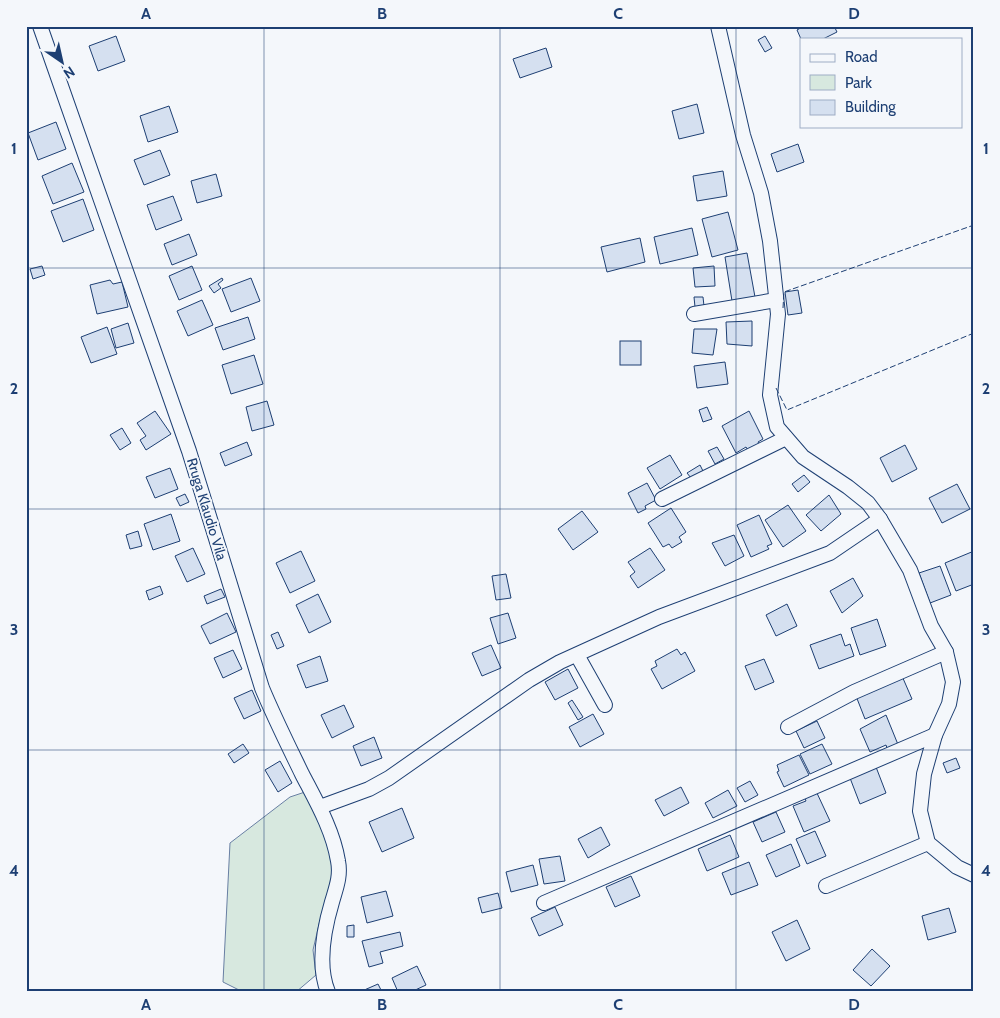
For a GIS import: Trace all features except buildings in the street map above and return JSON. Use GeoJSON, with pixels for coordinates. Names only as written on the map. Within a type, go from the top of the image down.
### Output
{"type":"FeatureCollection","features":[{"type":"Feature","properties":{"kind":"street","name":"Rruga Klaudio Vila"},"geometry":{"type":"LineString","coordinates":[[40,26],[189,451],[262,688],[276,722],[320,807],[334,842],[339,863],[338,881],[325,928],[323,956],[328,992]]}},
{"type":"Feature","properties":{"kind":"street"},"geometry":{"type":"LineString","coordinates":[[718,26],[744,135],[761,193],[770,241],[778,314],[770,395],[777,427],[803,457],[848,487],[868,503],[880,519],[910,570],[931,626],[946,652],[953,682],[949,704],[935,735],[924,774],[920,811],[928,843],[957,867],[974,874]]}},
{"type":"Feature","properties":{"kind":"street"},"geometry":{"type":"LineString","coordinates":[[694,314],[776,300]]}},
{"type":"Feature","properties":{"kind":"street"},"geometry":{"type":"LineString","coordinates":[[662,499],[786,438]]}},
{"type":"Feature","properties":{"kind":"street"},"geometry":{"type":"LineString","coordinates":[[320,807],[369,789],[389,778],[529,680],[577,655],[659,617],[830,553],[880,519]]}},
{"type":"Feature","properties":{"kind":"street"},"geometry":{"type":"LineString","coordinates":[[788,727],[854,692],[946,652]]}},
{"type":"Feature","properties":{"kind":"street"},"geometry":{"type":"LineString","coordinates":[[577,655],[605,705]]}},
{"type":"Feature","properties":{"kind":"street"},"geometry":{"type":"LineString","coordinates":[[544,903],[935,735]]}},
{"type":"Feature","properties":{"kind":"street"},"geometry":{"type":"LineString","coordinates":[[826,886],[928,843]]}},
{"type":"Feature","properties":{"kind":"green space"},"geometry":{"type":"Polygon","coordinates":[[[305,792],[340,868],[329,908],[320,920],[313,950],[316,975],[296,992],[243,992],[223,982],[230,843],[290,797],[305,792]]]}},
{"type":"Feature","properties":{"kind":"fence"},"geometry":{"type":"LineString","coordinates":[[783,308],[784,292],[974,225]]}},
{"type":"Feature","properties":{"kind":"fence"},"geometry":{"type":"LineString","coordinates":[[776,388],[787,410],[974,333]]}}]}
